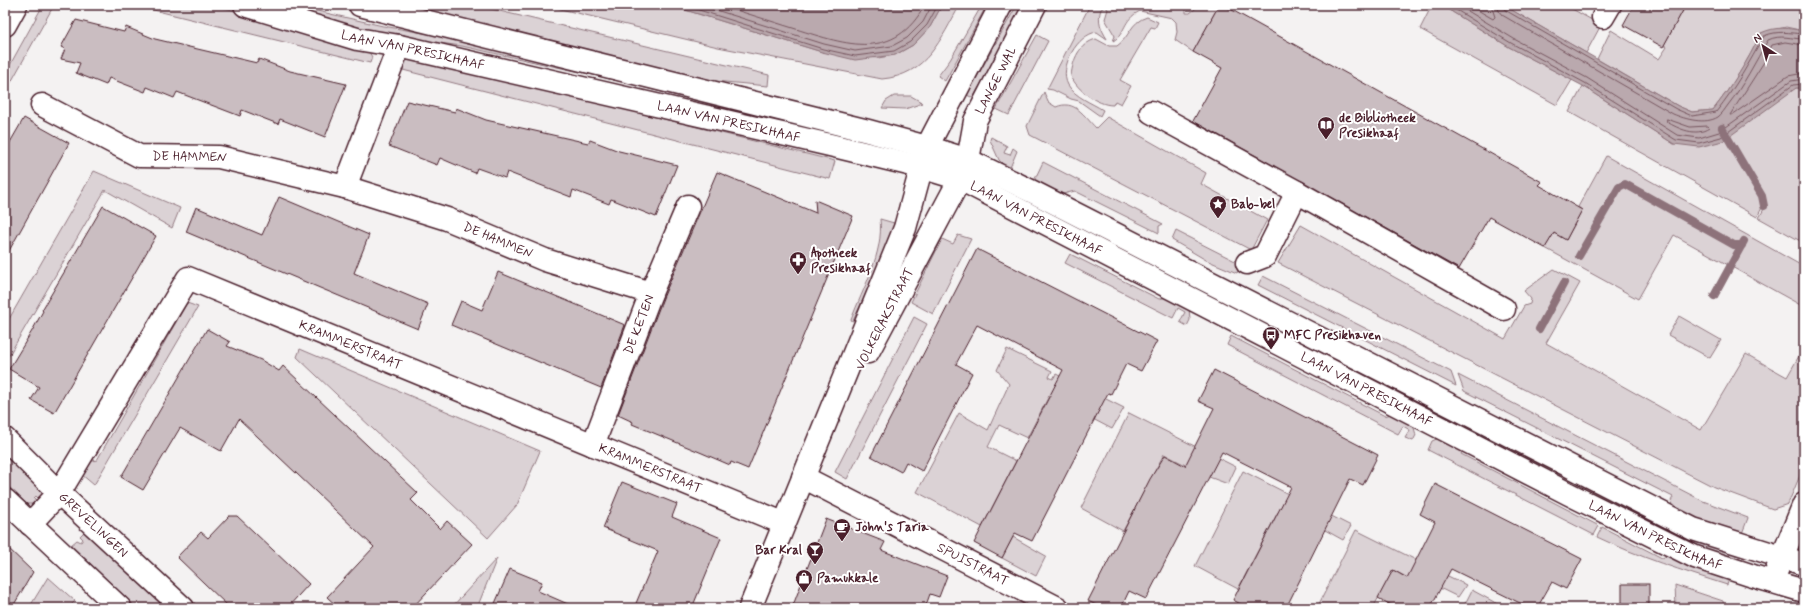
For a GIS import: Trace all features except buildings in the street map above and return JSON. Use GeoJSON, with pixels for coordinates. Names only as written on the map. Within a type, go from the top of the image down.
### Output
{"type":"FeatureCollection","features":[{"type":"Feature","properties":{"kind":"street"},"geometry":{"type":"LineString","coordinates":[[5,25],[16,5]]}},
{"type":"Feature","properties":{"kind":"street","name":"LAAN VAN PRESIKHAAF"},"geometry":{"type":"LineString","coordinates":[[245,5],[357,38],[399,46],[830,144],[922,167],[964,170],[1035,193],[1693,529],[1804,564]]}},
{"type":"Feature","properties":{"kind":"street","name":"LAAN VAN PRESIKHAAF"},"geometry":{"type":"LineString","coordinates":[[360,5],[927,146],[964,170],[1569,494],[1695,557],[1804,591]]}},
{"type":"Feature","properties":{"kind":"street"},"geometry":{"type":"LineString","coordinates":[[927,146],[1002,5]]}},
{"type":"Feature","properties":{"kind":"street","name":"LANGE WAL"},"geometry":{"type":"LineString","coordinates":[[964,170],[975,121],[1035,5]]}},
{"type":"Feature","properties":{"kind":"street"},"geometry":{"type":"LineString","coordinates":[[345,187],[399,46]]}},
{"type":"Feature","properties":{"kind":"street","name":"DE HAMMEN"},"geometry":{"type":"LineString","coordinates":[[42,105],[139,156],[219,157],[345,187],[447,219],[546,260],[651,293]]}},
{"type":"Feature","properties":{"kind":"street"},"geometry":{"type":"LineString","coordinates":[[1151,112],[1297,192],[1504,309]]}},
{"type":"Feature","properties":{"kind":"street","name":"VOLKERAKSTRAAT"},"geometry":{"type":"LineString","coordinates":[[750,608],[783,523],[905,228],[927,146]]}},
{"type":"Feature","properties":{"kind":"street","name":"VOLKERAKSTRAAT"},"geometry":{"type":"LineString","coordinates":[[803,477],[964,170]]}},
{"type":"Feature","properties":{"kind":"street"},"geometry":{"type":"LineString","coordinates":[[1247,263],[1265,256],[1297,192]]}},
{"type":"Feature","properties":{"kind":"street","name":"DE KETEN"},"geometry":{"type":"LineString","coordinates":[[593,445],[651,293],[688,206]]}},
{"type":"Feature","properties":{"kind":"street","name":"KRAMMERSTRAAT"},"geometry":{"type":"LineString","coordinates":[[30,524],[59,493],[188,278],[783,523]]}},
{"type":"Feature","properties":{"kind":"street","name":"GREVELINGEN"},"geometry":{"type":"LineString","coordinates":[[5,439],[59,493],[183,608]]}},
{"type":"Feature","properties":{"kind":"street","name":"SPUISTRAAT"},"geometry":{"type":"LineString","coordinates":[[803,477],[898,524],[1058,608]]}},
{"type":"Feature","properties":{"kind":"street"},"geometry":{"type":"LineString","coordinates":[[5,500],[120,608]]}},
{"type":"Feature","properties":{"kind":"street"},"geometry":{"type":"LineString","coordinates":[[1773,582],[1782,556],[1804,504]]}},
{"type":"Feature","properties":{"kind":"shaded area"},"geometry":{"type":"Polygon","coordinates":[[[43,5],[54,5],[5,93],[5,74],[43,5]]]}},
{"type":"Feature","properties":{"kind":"shaded area"},"geometry":{"type":"Polygon","coordinates":[[[133,5],[213,5],[360,43],[368,50],[372,57],[370,63],[133,5]]]}},
{"type":"Feature","properties":{"kind":"shaded area"},"geometry":{"type":"Polygon","coordinates":[[[268,5],[291,5],[383,26],[481,43],[843,131],[841,137],[602,77],[462,46],[417,40],[367,30],[268,5]]]}},
{"type":"Feature","properties":{"kind":"shaded area"},"geometry":{"type":"Polygon","coordinates":[[[401,5],[474,5],[769,75],[768,86],[693,79],[401,5]]]}},
{"type":"Feature","properties":{"kind":"shaded area"},"geometry":{"type":"Polygon","coordinates":[[[544,5],[669,5],[822,52],[878,58],[895,55],[913,45],[930,27],[942,5],[960,5],[938,43],[921,63],[910,71],[897,76],[882,79],[718,47],[544,5]]]}},
{"type":"Feature","properties":{"kind":"shaded area"},"geometry":{"type":"Polygon","coordinates":[[[982,5],[987,5],[945,81],[938,76],[950,60],[982,5]]]}},
{"type":"Feature","properties":{"kind":"shaded area"},"geometry":{"type":"Polygon","coordinates":[[[1017,5],[1025,5],[973,98],[967,95],[1017,5]]]}},
{"type":"Feature","properties":{"kind":"shaded area"},"geometry":{"type":"Polygon","coordinates":[[[1090,5],[1186,5],[1186,13],[1190,13],[1200,5],[1219,5],[1193,52],[1175,40],[1177,32],[1176,22],[1172,18],[1140,11],[1130,18],[1120,35],[1113,41],[1115,36],[1105,19],[1108,9],[1105,7],[1101,9],[1099,17],[1100,25],[1107,39],[1097,32],[1090,34],[1083,39],[1072,52],[1066,69],[1068,85],[1079,96],[1103,110],[1100,116],[1079,101],[1047,89],[1090,5]]]}},
{"type":"Feature","properties":{"kind":"shaded area"},"geometry":{"type":"Polygon","coordinates":[[[1432,5],[1441,5],[1509,47],[1572,80],[1557,105],[1420,29],[1432,5]]]}},
{"type":"Feature","properties":{"kind":"shaded area"},"geometry":{"type":"Polygon","coordinates":[[[1503,5],[1565,5],[1601,25],[1586,53],[1503,5]]]}},
{"type":"Feature","properties":{"kind":"shaded area"},"geometry":{"type":"Polygon","coordinates":[[[1686,5],[1804,5],[1804,31],[1786,27],[1761,33],[1739,73],[1713,110],[1692,112],[1678,106],[1597,59],[1611,30],[1659,59],[1667,47],[1664,45],[1686,5]]]}},
{"type":"Feature","properties":{"kind":"shaded area"},"geometry":{"type":"Polygon","coordinates":[[[1147,17],[1158,22],[1155,28],[1151,27],[1120,80],[1131,86],[1121,104],[1115,101],[1113,105],[1107,104],[1094,100],[1088,96],[1071,76],[1075,58],[1081,48],[1090,41],[1096,39],[1109,46],[1117,46],[1137,22],[1147,17]]]}},
{"type":"Feature","properties":{"kind":"shaded area"},"geometry":{"type":"Polygon","coordinates":[[[1037,35],[1048,41],[1009,115],[996,109],[1037,35]]]}},
{"type":"Feature","properties":{"kind":"shaded area"},"geometry":{"type":"Polygon","coordinates":[[[416,58],[835,161],[830,179],[399,69],[403,63],[416,58]]]}},
{"type":"Feature","properties":{"kind":"shaded area"},"geometry":{"type":"Polygon","coordinates":[[[1583,86],[1674,144],[1796,88],[1804,88],[1804,243],[1759,218],[1765,207],[1763,206],[1757,217],[1569,112],[1583,86]]]}},
{"type":"Feature","properties":{"kind":"shaded area"},"geometry":{"type":"Polygon","coordinates":[[[1044,92],[1048,102],[1056,107],[1069,105],[1074,107],[1079,110],[1096,128],[1107,117],[1206,173],[1201,184],[1267,220],[1251,250],[1030,135],[1027,126],[1044,92]]]}},
{"type":"Feature","properties":{"kind":"shaded area"},"geometry":{"type":"Polygon","coordinates":[[[894,96],[911,96],[923,103],[905,109],[882,108],[886,101],[894,96]]]}},
{"type":"Feature","properties":{"kind":"shaded area"},"geometry":{"type":"Polygon","coordinates":[[[991,137],[1007,146],[1004,153],[1010,155],[1013,148],[1017,151],[1009,170],[999,160],[990,140],[991,137]]]}},
{"type":"Feature","properties":{"kind":"shaded area"},"geometry":{"type":"Polygon","coordinates":[[[1606,156],[1804,267],[1804,307],[1674,235],[1638,299],[1545,248],[1554,233],[1566,240],[1582,210],[1578,207],[1606,156]]]}},
{"type":"Feature","properties":{"kind":"shaded area"},"geometry":{"type":"Polygon","coordinates":[[[1043,162],[1163,224],[1159,226],[1159,233],[1075,191],[1059,195],[1033,183],[1043,162]]]}},
{"type":"Feature","properties":{"kind":"shaded area"},"geometry":{"type":"Polygon","coordinates":[[[94,171],[180,208],[172,228],[105,190],[5,362],[5,326],[94,171]]]}},
{"type":"Feature","properties":{"kind":"shaded area"},"geometry":{"type":"Polygon","coordinates":[[[880,219],[894,223],[893,235],[853,321],[851,320],[867,283],[876,257],[879,245],[880,219]]]}},
{"type":"Feature","properties":{"kind":"shaded area"},"geometry":{"type":"Polygon","coordinates":[[[1301,225],[1505,339],[1524,306],[1530,304],[1531,299],[1524,291],[1554,269],[1580,283],[1546,343],[1701,430],[1746,354],[1787,377],[1799,356],[1804,359],[1804,466],[1788,504],[1773,509],[1714,487],[1278,263],[1301,225]]]}},
{"type":"Feature","properties":{"kind":"shaded area"},"geometry":{"type":"Polygon","coordinates":[[[1176,231],[1241,264],[1237,273],[1206,260],[1172,240],[1176,231]]]}},
{"type":"Feature","properties":{"kind":"shaded area"},"geometry":{"type":"Polygon","coordinates":[[[958,235],[971,239],[933,314],[911,302],[942,239],[953,244],[958,235]]]}},
{"type":"Feature","properties":{"kind":"shaded area"},"geometry":{"type":"Polygon","coordinates":[[[1070,254],[1159,299],[1173,295],[1189,308],[1190,320],[1187,326],[1180,322],[1185,312],[1178,308],[1173,318],[1065,263],[1070,254]]]}},
{"type":"Feature","properties":{"kind":"shaded area"},"geometry":{"type":"Polygon","coordinates":[[[1263,276],[1451,372],[1456,386],[1258,285],[1263,276]]]}},
{"type":"Feature","properties":{"kind":"shaded area"},"geometry":{"type":"Polygon","coordinates":[[[187,303],[198,307],[94,485],[81,474],[88,462],[97,460],[187,303]]]}},
{"type":"Feature","properties":{"kind":"shaded area"},"geometry":{"type":"Polygon","coordinates":[[[1246,307],[1446,409],[1442,416],[1242,314],[1246,307]]]}},
{"type":"Feature","properties":{"kind":"shaded area"},"geometry":{"type":"Polygon","coordinates":[[[1679,316],[1721,340],[1710,358],[1668,335],[1679,316]]]}},
{"type":"Feature","properties":{"kind":"shaded area"},"geometry":{"type":"Polygon","coordinates":[[[914,317],[927,324],[847,479],[835,472],[914,317]]]}},
{"type":"Feature","properties":{"kind":"shaded area"},"geometry":{"type":"Polygon","coordinates":[[[1231,336],[1385,416],[1399,411],[1412,421],[1416,435],[1413,441],[1405,438],[1410,430],[1403,426],[1398,434],[1227,345],[1231,336]]]}},
{"type":"Feature","properties":{"kind":"shaded area"},"geometry":{"type":"Polygon","coordinates":[[[300,349],[540,451],[517,505],[488,538],[297,357],[300,349]]]}},
{"type":"Feature","properties":{"kind":"shaded area"},"geometry":{"type":"Polygon","coordinates":[[[1007,349],[1052,371],[1049,377],[1053,379],[1056,374],[1124,408],[1112,429],[1049,396],[1027,438],[999,425],[988,447],[1016,461],[982,527],[917,492],[959,413],[988,430],[1009,384],[997,370],[1007,349]]]}},
{"type":"Feature","properties":{"kind":"shaded area"},"geometry":{"type":"Polygon","coordinates":[[[1458,375],[1703,501],[1748,518],[1741,536],[1679,514],[1671,501],[1673,497],[1464,391],[1458,375]]]}},
{"type":"Feature","properties":{"kind":"shaded area"},"geometry":{"type":"Polygon","coordinates":[[[1129,413],[1236,467],[1228,484],[1209,477],[1164,454],[1123,531],[1081,508],[1129,413]]]}},
{"type":"Feature","properties":{"kind":"shaded area"},"geometry":{"type":"Polygon","coordinates":[[[1453,414],[1737,552],[1735,559],[1717,554],[1671,535],[1450,420],[1453,414]]]}},
{"type":"Feature","properties":{"kind":"shaded area"},"geometry":{"type":"Polygon","coordinates":[[[1439,438],[1457,440],[1462,452],[1461,454],[1599,526],[1594,535],[1428,450],[1432,441],[1439,438]]]}},
{"type":"Feature","properties":{"kind":"shaded area"},"geometry":{"type":"Polygon","coordinates":[[[5,454],[41,489],[42,494],[38,498],[36,496],[34,498],[36,500],[32,504],[27,504],[5,483],[5,454]]]}},
{"type":"Feature","properties":{"kind":"shaded area"},"geometry":{"type":"Polygon","coordinates":[[[1243,471],[1351,526],[1343,540],[1316,525],[1300,523],[1278,512],[1238,589],[1195,566],[1243,471]]]}},
{"type":"Feature","properties":{"kind":"shaded area"},"geometry":{"type":"Polygon","coordinates":[[[1602,527],[1662,558],[1674,553],[1730,576],[1727,585],[1645,557],[1597,537],[1602,527]]]}},
{"type":"Feature","properties":{"kind":"shaded area"},"geometry":{"type":"Polygon","coordinates":[[[86,530],[168,608],[137,608],[71,545],[77,540],[81,542],[83,539],[80,536],[86,530]]]}},
{"type":"Feature","properties":{"kind":"shaded area"},"geometry":{"type":"Polygon","coordinates":[[[1356,530],[1466,585],[1458,597],[1413,575],[1410,579],[1393,570],[1373,608],[1317,608],[1356,530]]]}},
{"type":"Feature","properties":{"kind":"shaded area"},"geometry":{"type":"Polygon","coordinates":[[[1013,537],[1046,556],[1036,576],[1002,558],[1013,537]]]}},
{"type":"Feature","properties":{"kind":"shaded area"},"geometry":{"type":"Polygon","coordinates":[[[497,558],[477,608],[451,608],[497,558]]]}},
{"type":"Feature","properties":{"kind":"shaded area"},"geometry":{"type":"Polygon","coordinates":[[[48,577],[75,601],[68,608],[29,608],[48,577]]]}},
{"type":"Feature","properties":{"kind":"shaded area"},"geometry":{"type":"Polygon","coordinates":[[[1675,585],[1723,601],[1724,608],[1676,608],[1675,585]]]}},
{"type":"Feature","properties":{"kind":"shaded area"},"geometry":{"type":"Polygon","coordinates":[[[1472,590],[1505,608],[1463,608],[1472,590]]]}},
{"type":"Feature","properties":{"kind":"water"},"geometry":{"type":"Polygon","coordinates":[[[669,5],[942,5],[930,27],[913,45],[895,55],[855,60],[822,52],[669,5]]]}},
{"type":"Feature","properties":{"kind":"water"},"geometry":{"type":"Polygon","coordinates":[[[1441,5],[1503,5],[1678,106],[1692,112],[1713,110],[1739,73],[1761,33],[1772,29],[1782,28],[1804,31],[1804,88],[1796,88],[1723,141],[1699,147],[1674,144],[1583,86],[1509,47],[1441,5]]]}},
{"type":"Feature","properties":{"kind":"waterway"},"geometry":{"type":"LineString","coordinates":[[1722,128],[1762,196],[1764,206]]}},
{"type":"Feature","properties":{"kind":"waterway"},"geometry":{"type":"LineString","coordinates":[[1579,256],[1619,187],[1625,184],[1734,245],[1742,245]]}},
{"type":"Feature","properties":{"kind":"waterway"},"geometry":{"type":"LineString","coordinates":[[1714,296],[1744,241]]}},
{"type":"Feature","properties":{"kind":"waterway"},"geometry":{"type":"LineString","coordinates":[[1539,329],[1564,283]]}},
{"type":"Feature","properties":{"kind":"place","name":"de Bibliotheek Presikhaaf"},"geometry":{"type":"Point","coordinates":[1326,140]}},
{"type":"Feature","properties":{"kind":"place","name":"Bab-bel"},"geometry":{"type":"Point","coordinates":[1218,219]}},
{"type":"Feature","properties":{"kind":"place","name":"Apotheek Presikhaaf"},"geometry":{"type":"Point","coordinates":[798,275]}},
{"type":"Feature","properties":{"kind":"place","name":"MFC Presikhaven"},"geometry":{"type":"Point","coordinates":[1271,350]}},
{"type":"Feature","properties":{"kind":"place","name":"John's Taria"},"geometry":{"type":"Point","coordinates":[842,542]}},
{"type":"Feature","properties":{"kind":"place","name":"Bar Kral"},"geometry":{"type":"Point","coordinates":[815,565]}},
{"type":"Feature","properties":{"kind":"place","name":"Pamukkale"},"geometry":{"type":"Point","coordinates":[804,593]}}]}
